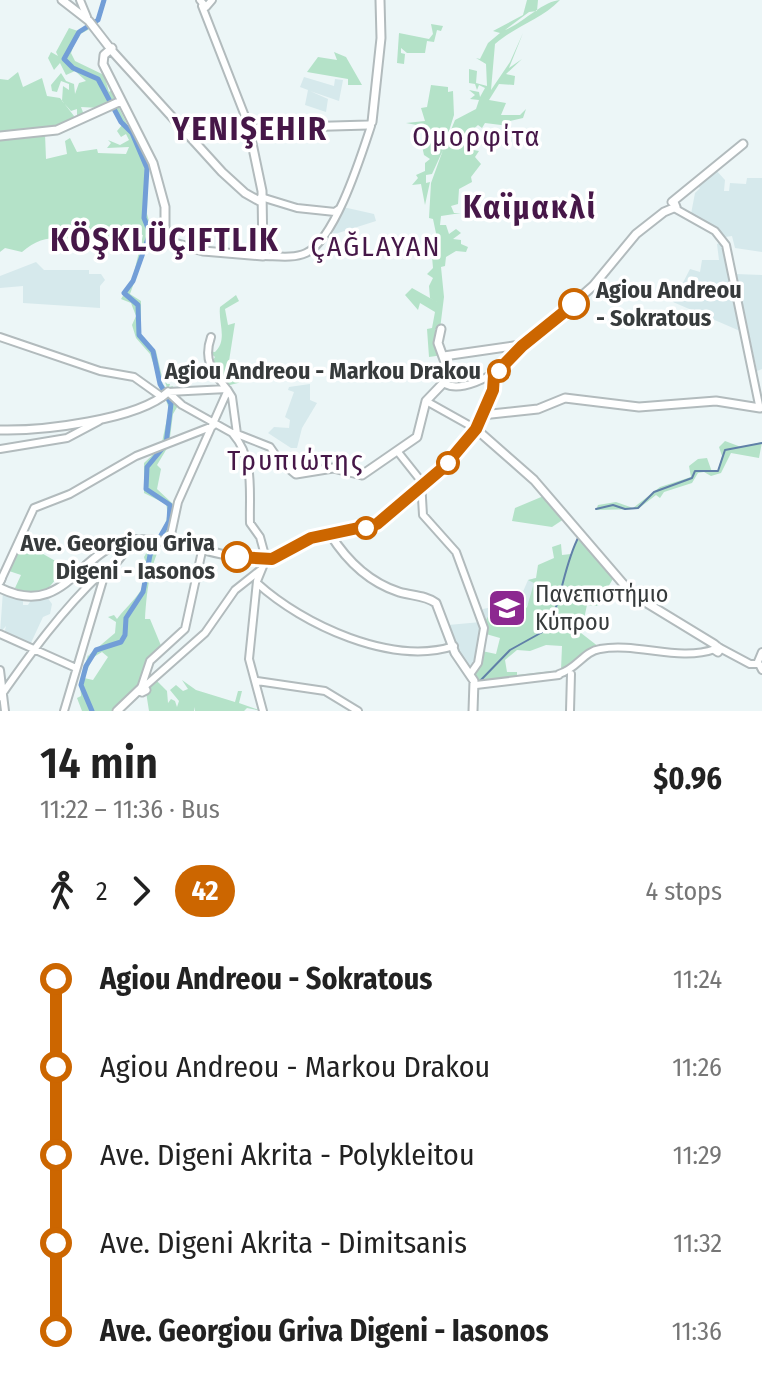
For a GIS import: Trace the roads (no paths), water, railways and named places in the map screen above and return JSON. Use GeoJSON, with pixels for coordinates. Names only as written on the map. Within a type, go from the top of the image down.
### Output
{"type":"FeatureCollection","features":[{"type":"Feature","properties":{"kind":"main road"},"geometry":{"type":"LineString","coordinates":[[63,0],[88,18]]}},
{"type":"Feature","properties":{"kind":"main road"},"geometry":{"type":"LineString","coordinates":[[80,0],[88,18],[111,48],[240,189],[264,199],[335,214]]}},
{"type":"Feature","properties":{"kind":"main road"},"geometry":{"type":"LineString","coordinates":[[212,0],[203,6],[250,128],[264,199],[262,252]]}},
{"type":"Feature","properties":{"kind":"main road"},"geometry":{"type":"LineString","coordinates":[[111,48],[102,63],[118,103],[150,155],[163,198],[165,238],[206,251],[301,255],[324,240],[344,198],[368,125],[379,40],[379,0]]}},
{"type":"Feature","properties":{"kind":"main road"},"geometry":{"type":"LineString","coordinates":[[0,135],[57,128],[118,103]]}},
{"type":"Feature","properties":{"kind":"main road"},"geometry":{"type":"LineString","coordinates":[[188,130],[368,125]]}},
{"type":"Feature","properties":{"kind":"main road"},"geometry":{"type":"LineString","coordinates":[[0,337],[100,371],[137,378],[170,393],[211,426],[270,447],[299,473],[333,468],[364,475],[418,436],[426,401],[448,385],[492,377],[522,346],[582,297],[616,262],[632,239],[743,144]]}},
{"type":"Feature","properties":{"kind":"main road"},"geometry":{"type":"LineString","coordinates":[[673,205],[717,233],[728,252],[735,280]]}},
{"type":"Feature","properties":{"kind":"main road"},"geometry":{"type":"LineString","coordinates":[[482,415],[538,409],[565,398],[634,407],[710,400],[760,408],[724,238],[673,205]]}},
{"type":"Feature","properties":{"kind":"main road"},"geometry":{"type":"LineString","coordinates":[[441,329],[438,340],[450,373],[448,385]]}},
{"type":"Feature","properties":{"kind":"main road"},"geometry":{"type":"LineString","coordinates":[[211,337],[207,356],[211,372],[232,397],[249,478],[261,570],[255,596],[250,664],[258,681],[263,711]]}},
{"type":"Feature","properties":{"kind":"main road"},"geometry":{"type":"LineString","coordinates":[[444,356],[522,346]]}},
{"type":"Feature","properties":{"kind":"main road"},"geometry":{"type":"LineString","coordinates":[[255,596],[261,570],[312,539],[378,525],[446,465],[482,415],[493,390],[492,377]]}},
{"type":"Feature","properties":{"kind":"main road"},"geometry":{"type":"LineString","coordinates":[[0,449],[42,442],[170,393],[226,390]]}},
{"type":"Feature","properties":{"kind":"main road"},"geometry":{"type":"LineString","coordinates":[[165,542],[226,390]]}},
{"type":"Feature","properties":{"kind":"main road"},"geometry":{"type":"LineString","coordinates":[[426,401],[474,430],[534,480],[619,581],[644,605],[707,640],[717,650]]}},
{"type":"Feature","properties":{"kind":"main road"},"geometry":{"type":"LineString","coordinates":[[1,585],[35,508],[76,491],[171,440],[211,426]]}},
{"type":"Feature","properties":{"kind":"main road"},"geometry":{"type":"LineString","coordinates":[[0,430],[64,432]]}},
{"type":"Feature","properties":{"kind":"main road"},"geometry":{"type":"LineString","coordinates":[[398,452],[423,484],[423,515],[456,552],[485,631],[477,667],[471,673]]}},
{"type":"Feature","properties":{"kind":"main road"},"geometry":{"type":"LineString","coordinates":[[165,542],[178,499],[186,488]]}},
{"type":"Feature","properties":{"kind":"main road"},"geometry":{"type":"LineString","coordinates":[[118,711],[124,702],[205,633],[217,611],[244,582],[311,538],[332,536]]}},
{"type":"Feature","properties":{"kind":"main road"},"geometry":{"type":"LineString","coordinates":[[332,536],[348,560],[369,577],[395,591],[431,599],[441,611],[453,644],[476,685]]}},
{"type":"Feature","properties":{"kind":"main road"},"geometry":{"type":"LineString","coordinates":[[1,585],[32,594],[56,590],[112,546],[135,540],[165,542],[203,550],[261,570],[303,615],[372,646],[432,652],[453,644]]}},
{"type":"Feature","properties":{"kind":"main road"},"geometry":{"type":"LineString","coordinates":[[1,585],[37,595],[66,585],[108,549],[135,540]]}},
{"type":"Feature","properties":{"kind":"main road"},"geometry":{"type":"LineString","coordinates":[[65,711],[107,572],[135,540]]}},
{"type":"Feature","properties":{"kind":"main road"},"geometry":{"type":"LineString","coordinates":[[143,687],[150,661],[185,629],[203,550]]}},
{"type":"Feature","properties":{"kind":"main road"},"geometry":{"type":"LineString","coordinates":[[3,701],[2,677],[34,650],[101,573],[107,572]]}},
{"type":"Feature","properties":{"kind":"main road"},"geometry":{"type":"LineString","coordinates":[[0,634],[76,668]]}},
{"type":"Feature","properties":{"kind":"main road"},"geometry":{"type":"LineString","coordinates":[[453,644],[476,685],[474,711]]}},
{"type":"Feature","properties":{"kind":"main road"},"geometry":{"type":"LineString","coordinates":[[476,685],[567,674],[591,653],[603,649],[717,650],[759,664]]}},
{"type":"Feature","properties":{"kind":"main road"},"geometry":{"type":"LineString","coordinates":[[567,674],[569,711]]}},
{"type":"Feature","properties":{"kind":"main road"},"geometry":{"type":"LineString","coordinates":[[258,681],[325,691],[357,711]]}},
{"type":"Feature","properties":{"kind":"waterway"},"geometry":{"type":"LineString","coordinates":[[92,711],[81,685],[86,666],[96,650],[121,642],[125,635],[126,618],[143,592],[150,555],[169,521],[170,505],[146,489],[147,467],[166,444],[171,404],[160,384],[153,351],[139,335],[138,305],[124,293],[133,281],[150,233],[144,218],[147,168],[132,133],[121,122],[98,79],[73,68],[64,59],[79,32],[98,20],[104,0]]}},
{"type":"Feature","properties":{"kind":"waterway"},"geometry":{"type":"LineString","coordinates":[[596,509],[613,505],[625,509],[638,508],[654,492],[692,478],[695,471],[718,471],[725,450],[762,443]]}},
{"type":"Feature","properties":{"kind":"waterway"},"geometry":{"type":"LineString","coordinates":[[479,682],[510,650],[546,630],[579,536]]}},
{"type":"Feature","properties":{"kind":"place","name":"Agiou Andreou - Sokratous"},"geometry":{"type":"Point","coordinates":[574,304]}},
{"type":"Feature","properties":{"kind":"place","name":"Agiou Andreou - Markou Drakou"},"geometry":{"type":"Point","coordinates":[499,371]}},
{"type":"Feature","properties":{"kind":"place","name":"Ave. Georgiou Griva Digeni - Iasonos"},"geometry":{"type":"Point","coordinates":[237,557]}},
{"type":"Feature","properties":{"kind":"place","name":"Πανεπιστήμιο Κύπρου"},"geometry":{"type":"Point","coordinates":[507,608]}},
{"type":"Feature","properties":{"kind":"district","name":"YENIŞEHIR"},"geometry":{"type":"Point","coordinates":[250,129]}},
{"type":"Feature","properties":{"kind":"district","name":"Ομορφίτα"},"geometry":{"type":"Point","coordinates":[477,136]}},
{"type":"Feature","properties":{"kind":"district","name":"Καϊμακλί"},"geometry":{"type":"Point","coordinates":[530,207]}},
{"type":"Feature","properties":{"kind":"district","name":"KÖŞKLÜÇIFTLIK"},"geometry":{"type":"Point","coordinates":[165,240]}},
{"type":"Feature","properties":{"kind":"district","name":"ÇAĞLAYAN"},"geometry":{"type":"Point","coordinates":[376,246]}},
{"type":"Feature","properties":{"kind":"district","name":"Τρυπιώτης"},"geometry":{"type":"Point","coordinates":[296,460]}}]}
